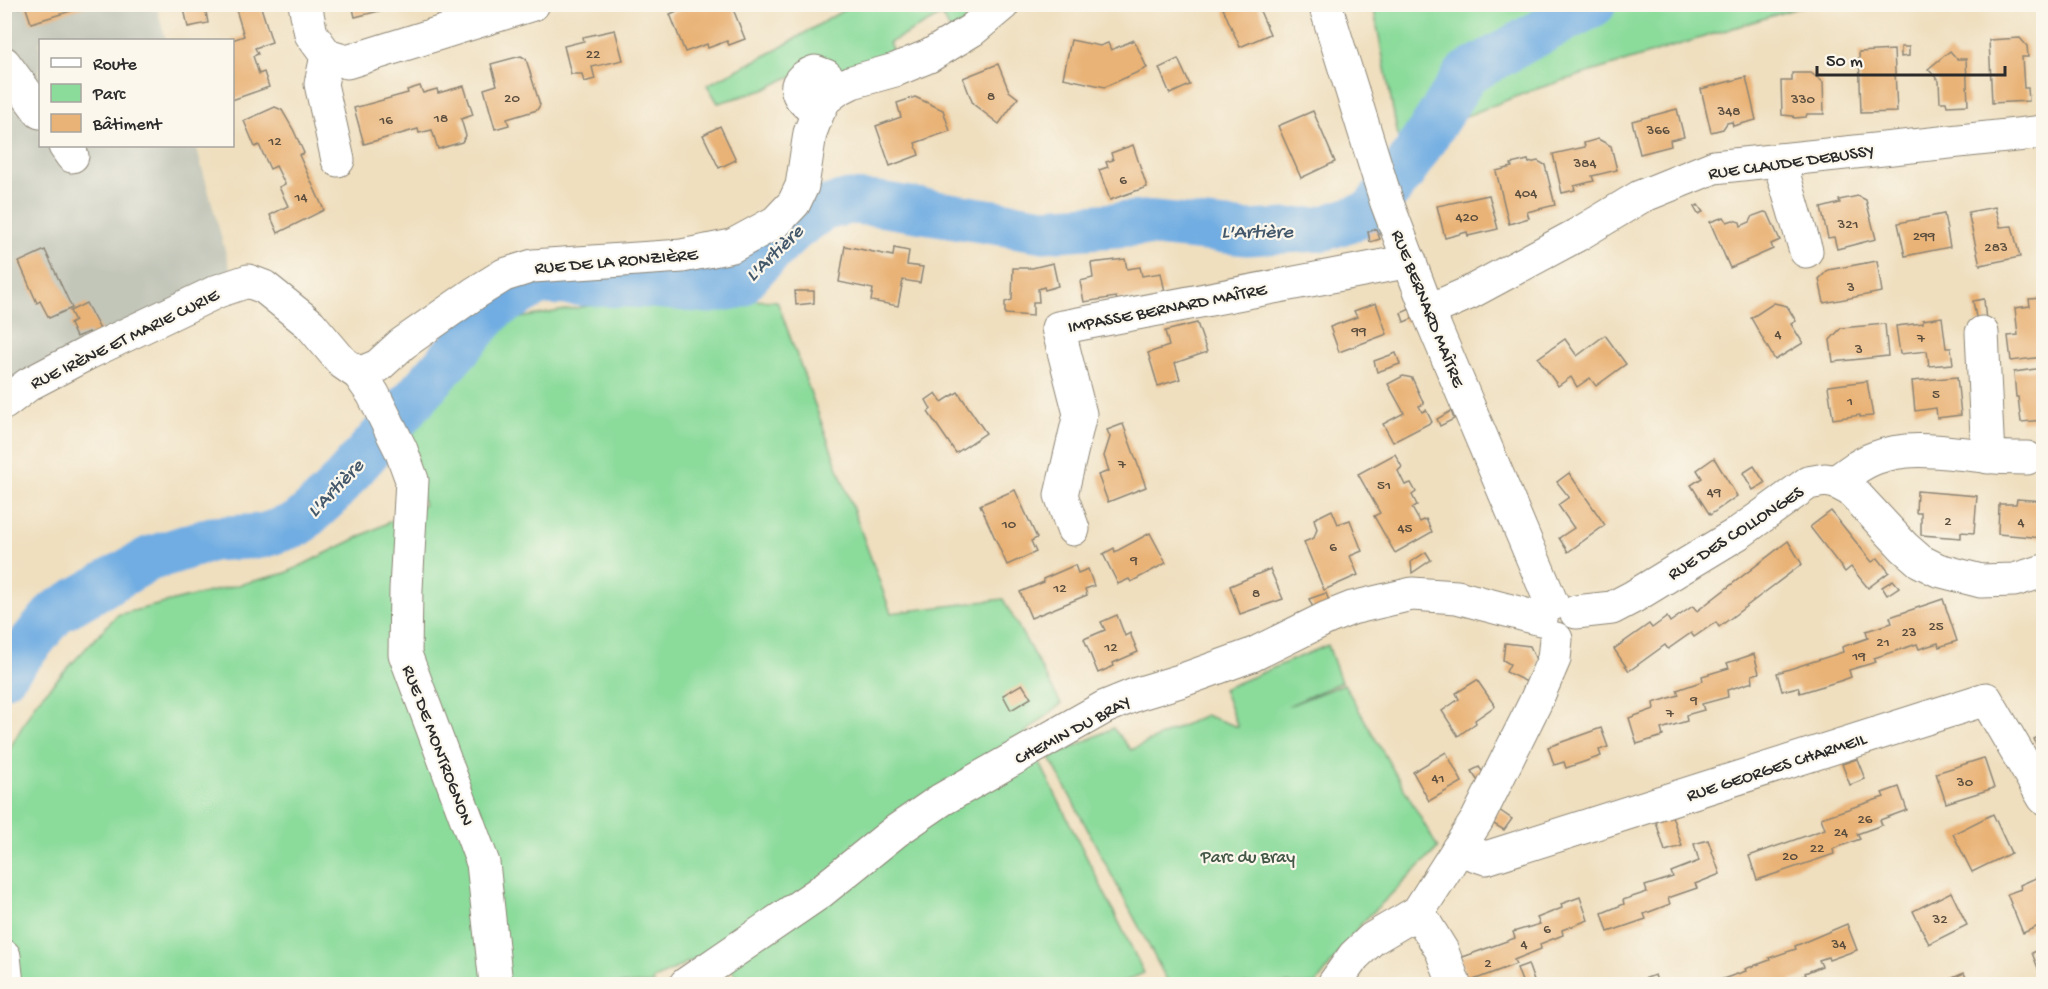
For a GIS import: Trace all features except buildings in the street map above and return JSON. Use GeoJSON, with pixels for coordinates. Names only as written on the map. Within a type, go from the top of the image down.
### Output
{"type":"FeatureCollection","features":[{"type":"Feature","properties":{"kind":"street"},"geometry":{"type":"LineString","coordinates":[[305,4],[311,34],[327,56],[347,62],[533,4]]}},
{"type":"Feature","properties":{"kind":"street","name":"RUE DE LA RONZIÈRE"},"geometry":{"type":"LineString","coordinates":[[366,384],[378,366],[402,344],[475,292],[504,275],[533,266],[682,256],[732,246],[776,222],[794,203],[802,186],[810,133],[828,101],[852,82],[895,70],[929,56],[972,30],[1003,4]]}},
{"type":"Feature","properties":{"kind":"street","name":"RUE BERNARD MAÎTRE"},"geometry":{"type":"LineString","coordinates":[[1325,4],[1383,192],[1428,311],[1556,618]]}},
{"type":"Feature","properties":{"kind":"street"},"geometry":{"type":"LineString","coordinates":[[327,56],[321,84],[338,160]]}},
{"type":"Feature","properties":{"kind":"street"},"geometry":{"type":"LineString","coordinates":[[4,63],[39,111]]}},
{"type":"Feature","properties":{"kind":"street","name":"RUE CLAUDE DEBUSSY"},"geometry":{"type":"LineString","coordinates":[[1428,311],[1469,293],[1577,235],[1640,197],[1714,167],[2043,132]]}},
{"type":"Feature","properties":{"kind":"street"},"geometry":{"type":"LineString","coordinates":[[1779,160],[1806,251]]}},
{"type":"Feature","properties":{"kind":"street","name":"IMPASSE BERNARD MAÎTRE"},"geometry":{"type":"LineString","coordinates":[[1073,529],[1061,495],[1080,414],[1058,328],[1410,261]]}},
{"type":"Feature","properties":{"kind":"street","name":"RUE DE MONTROGNON"},"geometry":{"type":"LineString","coordinates":[[248,281],[264,287],[310,324],[343,363],[366,384],[400,450],[412,480],[405,654],[483,863],[496,984]]}},
{"type":"Feature","properties":{"kind":"street","name":"RUE IRÈNE ET MARIE CURIE"},"geometry":{"type":"LineString","coordinates":[[4,403],[28,384],[88,353],[218,291],[248,281]]}},
{"type":"Feature","properties":{"kind":"street"},"geometry":{"type":"LineString","coordinates":[[1982,333],[1988,457]]}},
{"type":"Feature","properties":{"kind":"street"},"geometry":{"type":"LineString","coordinates":[[2026,458],[1899,451],[1874,458],[1836,482],[1851,490],[1920,561],[1938,570],[1982,581],[2014,580],[2043,571]]}},
{"type":"Feature","properties":{"kind":"street","name":"RUE DES COLLONGES"},"geometry":{"type":"LineString","coordinates":[[1556,618],[1612,608],[1740,532],[1808,483],[1826,480],[1836,482]]}},
{"type":"Feature","properties":{"kind":"street","name":"CHEMIN DU BRAY"},"geometry":{"type":"LineString","coordinates":[[686,984],[819,893],[896,831],[941,800],[1105,707],[1252,655],[1352,608],[1412,594],[1457,597],[1556,618]]}},
{"type":"Feature","properties":{"kind":"street"},"geometry":{"type":"LineString","coordinates":[[1334,984],[1354,956],[1372,939],[1418,912],[1477,820],[1535,703],[1554,659],[1556,618]]}},
{"type":"Feature","properties":{"kind":"street","name":"RUE GEORGES CHARMEIL"},"geometry":{"type":"LineString","coordinates":[[1458,849],[1486,858],[1986,699],[2043,798]]}},
{"type":"Feature","properties":{"kind":"street"},"geometry":{"type":"LineString","coordinates":[[1418,912],[1442,951],[1454,984]]}},
{"type":"Feature","properties":{"kind":"street"},"geometry":{"type":"LineString","coordinates":[[4,956],[7,984]]}},
{"type":"Feature","properties":{"kind":"shaded area"},"geometry":{"type":"Polygon","coordinates":[[[5,5],[156,5],[166,39],[39,39],[39,147],[196,147],[231,272],[5,394],[5,5]]]}},
{"type":"Feature","properties":{"kind":"green space"},"geometry":{"type":"Polygon","coordinates":[[[1373,4],[1807,5],[1533,90],[1399,142],[1373,4]]]}},
{"type":"Feature","properties":{"kind":"green space"},"geometry":{"type":"Polygon","coordinates":[[[852,5],[988,5],[951,32],[942,15],[889,43],[897,60],[787,78],[764,90],[718,103],[707,85],[776,50],[852,5]]]}},
{"type":"Feature","properties":{"kind":"green space"},"geometry":{"type":"Polygon","coordinates":[[[638,297],[777,301],[891,613],[1003,599],[1061,704],[1025,733],[1144,973],[1119,984],[742,984],[716,948],[653,980],[654,984],[5,984],[5,757],[36,702],[117,615],[286,573],[424,505],[391,400],[498,322],[638,297]]]}},
{"type":"Feature","properties":{"kind":"green space","name":"Parc du Bray"},"geometry":{"type":"Polygon","coordinates":[[[1328,645],[1341,682],[1288,706],[1344,684],[1438,848],[1362,923],[1316,984],[1169,984],[1050,758],[1113,728],[1131,750],[1205,715],[1238,727],[1223,689],[1328,645]]]}},
{"type":"Feature","properties":{"kind":"waterway","name":"L'Artière"},"geometry":{"type":"LineString","coordinates":[[4,675],[56,612],[149,559],[212,539],[262,536],[298,524],[330,495],[495,307],[540,282],[653,286],[710,291],[738,286],[793,230],[822,209],[849,202],[879,204],[1044,230],[1144,223],[1247,233],[1321,229],[1370,213],[1402,174],[1466,74],[1594,4]]}}]}
